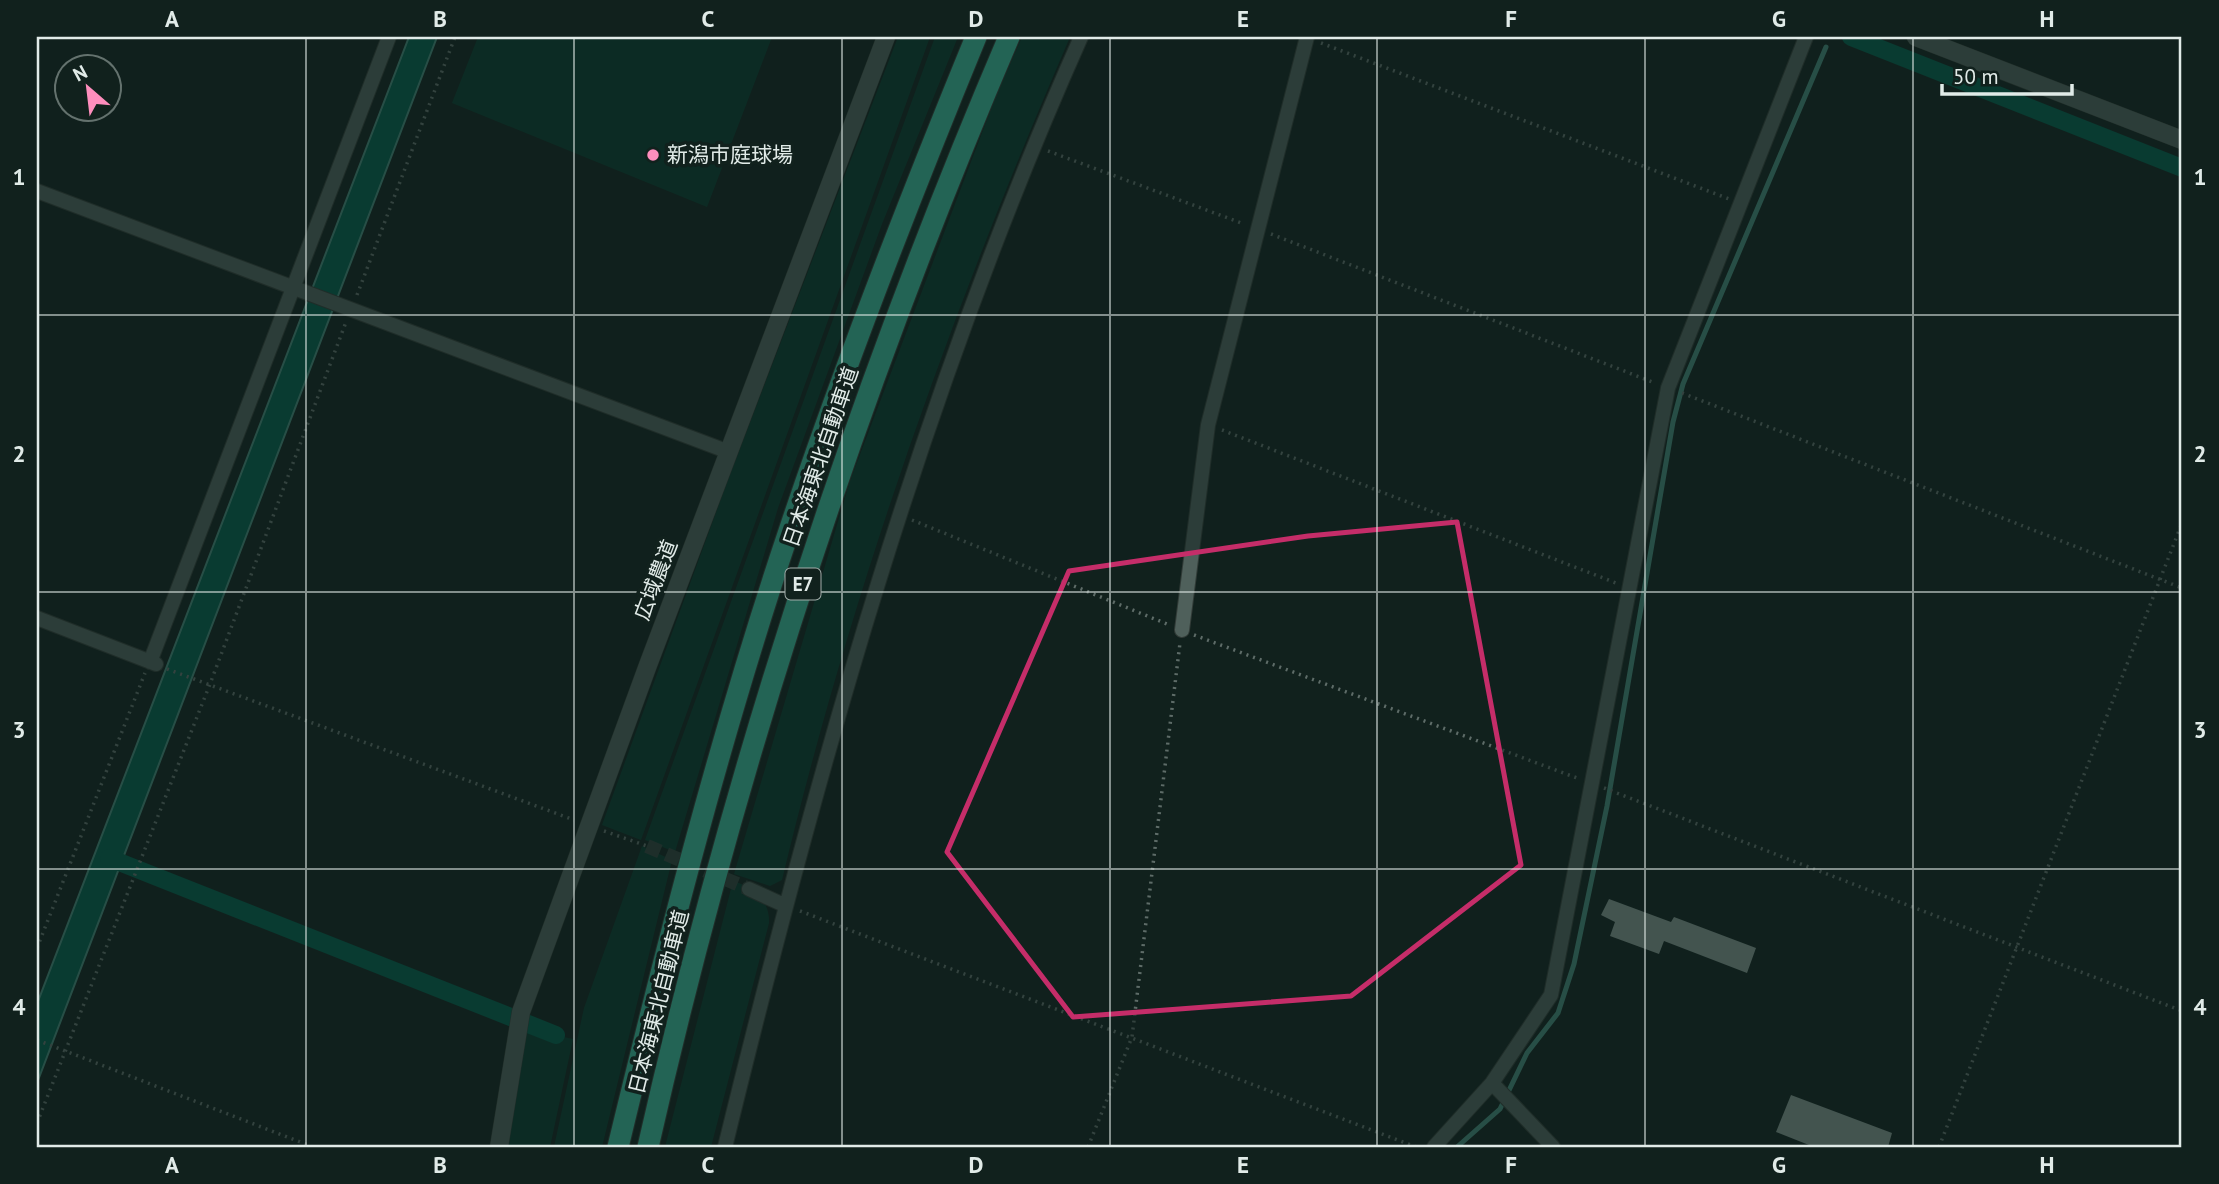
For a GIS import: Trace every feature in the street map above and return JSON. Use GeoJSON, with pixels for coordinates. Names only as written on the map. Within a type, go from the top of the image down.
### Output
{"type":"FeatureCollection","features":[{"type":"Feature","properties":{"kind":"highway","name":"日本海東北自動車道"},"geometry":{"type":"LineString","coordinates":[[618,1147],[699,826],[788,532],[849,358],[976,37]]}},
{"type":"Feature","properties":{"kind":"highway","name":"日本海東北自動車道"},"geometry":{"type":"LineString","coordinates":[[648,1147],[728,834],[815,547],[896,319],[1009,37]]}},
{"type":"Feature","properties":{"kind":"street"},"geometry":{"type":"LineString","coordinates":[[37,618],[154,664],[389,37]]}},
{"type":"Feature","properties":{"kind":"street","name":"広域農道"},"geometry":{"type":"LineString","coordinates":[[499,1147],[521,1012],[886,37]]}},
{"type":"Feature","properties":{"kind":"street"},"geometry":{"type":"LineString","coordinates":[[725,1147],[784,905],[897,514],[1032,145],[1081,37]]}},
{"type":"Feature","properties":{"kind":"street"},"geometry":{"type":"LineString","coordinates":[[1182,630],[1208,425],[1306,37]]}},
{"type":"Feature","properties":{"kind":"street"},"geometry":{"type":"LineString","coordinates":[[1434,1147],[1492,1083],[1551,995],[1668,388],[1806,37]]}},
{"type":"Feature","properties":{"kind":"street"},"geometry":{"type":"LineString","coordinates":[[1916,37],[2182,140]]}},
{"type":"Feature","properties":{"kind":"street"},"geometry":{"type":"LineString","coordinates":[[37,191],[729,453]]}},
{"type":"Feature","properties":{"kind":"street"},"geometry":{"type":"LineString","coordinates":[[749,889],[784,905]]}},
{"type":"Feature","properties":{"kind":"street"},"geometry":{"type":"LineString","coordinates":[[1492,1083],[1553,1147]]}},
{"type":"Feature","properties":{"kind":"path"},"geometry":{"type":"LineString","coordinates":[[37,1123],[210,684],[348,309],[455,37]]}},
{"type":"Feature","properties":{"kind":"path"},"geometry":{"type":"LineString","coordinates":[[1306,37],[1741,203]]}},
{"type":"Feature","properties":{"kind":"path"},"geometry":{"type":"LineString","coordinates":[[1032,145],[2182,588]]}},
{"type":"Feature","properties":{"kind":"path"},"geometry":{"type":"LineString","coordinates":[[1208,425],[1628,588]]}},
{"type":"Feature","properties":{"kind":"path"},"geometry":{"type":"LineString","coordinates":[[897,514],[1182,630],[1591,783],[2182,1011]]}},
{"type":"Feature","properties":{"kind":"path"},"geometry":{"type":"LineString","coordinates":[[1939,1147],[2182,523]]}},
{"type":"Feature","properties":{"kind":"path"},"geometry":{"type":"LineString","coordinates":[[1088,1147],[1132,1037],[1182,630]]}},
{"type":"Feature","properties":{"kind":"path"},"geometry":{"type":"LineString","coordinates":[[37,948],[154,664],[648,846]]}},
{"type":"Feature","properties":{"kind":"path"},"geometry":{"type":"LineString","coordinates":[[784,905],[1416,1147]]}},
{"type":"Feature","properties":{"kind":"path"},"geometry":{"type":"LineString","coordinates":[[37,1040],[313,1147]]}},
{"type":"Feature","properties":{"kind":"highlighted area"},"geometry":{"type":"Polygon","coordinates":[[[1457,522],[1521,865],[1351,996],[1073,1017],[947,852],[1069,571],[1308,536],[1457,522]]]}},
{"type":"Feature","properties":{"kind":"shaded area"},"geometry":{"type":"Polygon","coordinates":[[[409,37],[437,37],[37,1083],[37,1004],[409,37]]]}},
{"type":"Feature","properties":{"kind":"shaded area","name":"新潟市庭球場"},"geometry":{"type":"Polygon","coordinates":[[[478,37],[772,37],[707,207],[452,103],[478,37]]]}},
{"type":"Feature","properties":{"kind":"shaded area"},"geometry":{"type":"Polygon","coordinates":[[[898,37],[930,37],[641,840],[602,825],[726,485],[898,37]]]}},
{"type":"Feature","properties":{"kind":"shaded area"},"geometry":{"type":"Polygon","coordinates":[[[935,37],[958,37],[882,224],[778,508],[675,852],[645,840],[935,37]]]}},
{"type":"Feature","properties":{"kind":"shaded area"},"geometry":{"type":"Polygon","coordinates":[[[1022,37],[1070,37],[945,347],[872,558],[809,772],[782,880],[770,886],[734,874],[850,481],[996,96],[1022,37]]]}},
{"type":"Feature","properties":{"kind":"shaded area"},"geometry":{"type":"Polygon","coordinates":[[[642,846],[672,860],[602,1147],[554,1147],[584,1008],[642,846]]]}},
{"type":"Feature","properties":{"kind":"shaded area"},"geometry":{"type":"Polygon","coordinates":[[[733,881],[759,896],[767,908],[769,923],[711,1147],[665,1147],[733,881]]]}},
{"type":"Feature","properties":{"kind":"shaded area"},"geometry":{"type":"Polygon","coordinates":[[[526,1029],[573,1039],[550,1147],[504,1147],[526,1029]]]}},
{"type":"Feature","properties":{"kind":"building"},"geometry":{"type":"Polygon","coordinates":[[[1609,899],[1671,922],[1674,917],[1756,948],[1747,973],[1664,941],[1659,954],[1610,936],[1615,922],[1601,915],[1609,899]]]}},
{"type":"Feature","properties":{"kind":"building"},"geometry":{"type":"Polygon","coordinates":[[[1791,1095],[1892,1133],[1888,1147],[1814,1147],[1776,1132],[1791,1095]]]}},
{"type":"Feature","properties":{"kind":"waterway"},"geometry":{"type":"LineString","coordinates":[[1851,37],[2182,168]]}},
{"type":"Feature","properties":{"kind":"waterway"},"geometry":{"type":"LineString","coordinates":[[1457,1147],[1500,1109],[1527,1053],[1558,1013],[1574,964],[1607,806],[1673,422],[1683,384],[1826,47]]}},
{"type":"Feature","properties":{"kind":"waterway"},"geometry":{"type":"LineString","coordinates":[[109,858],[556,1035]]}},
{"type":"Feature","properties":{"kind":"tunnel"},"geometry":{"type":"LineString","coordinates":[[647,846],[749,889]]}},
{"type":"Feature","properties":{"kind":"place","name":"新潟市庭球場"},"geometry":{"type":"Point","coordinates":[653,155]}}]}
